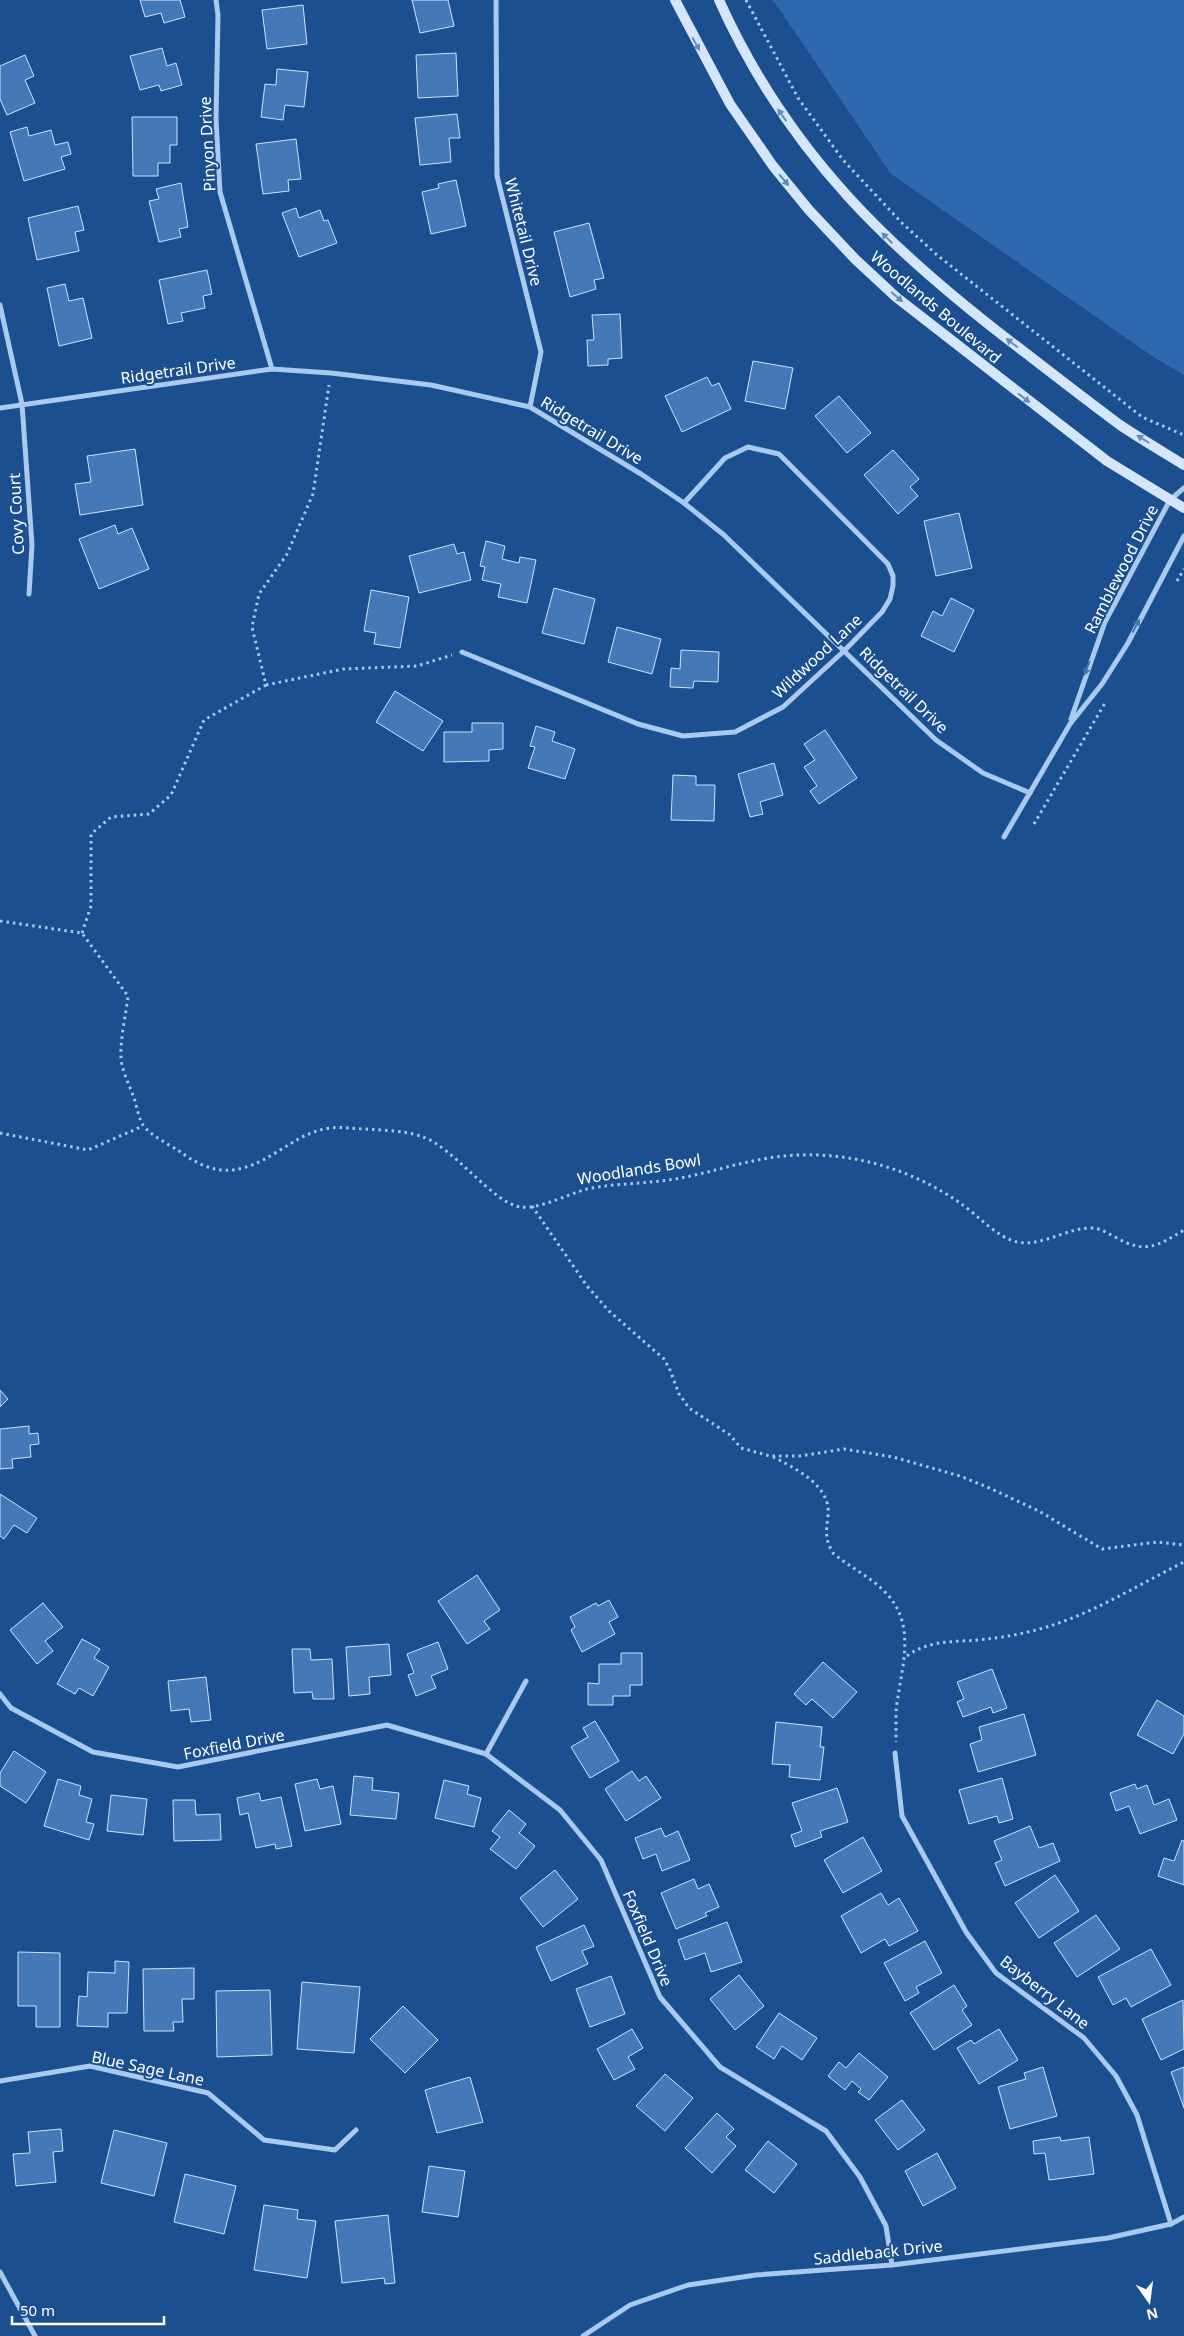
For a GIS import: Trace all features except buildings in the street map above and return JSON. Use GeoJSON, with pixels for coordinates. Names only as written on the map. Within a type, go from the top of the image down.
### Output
{"type":"FeatureCollection","features":[{"type":"Feature","properties":{"kind":"street","name":"Pinyon Drive"},"geometry":{"type":"LineString","coordinates":[[216,0],[218,15],[216,119],[220,192],[272,369]]}},
{"type":"Feature","properties":{"kind":"street","name":"Whitetail Drive"},"geometry":{"type":"LineString","coordinates":[[496,0],[497,176],[541,352],[530,407]]}},
{"type":"Feature","properties":{"kind":"street","name":"Woodlands Boulevard"},"geometry":{"type":"LineString","coordinates":[[674,0],[730,104],[773,166],[809,210],[855,259],[896,297],[1108,462],[1184,508]]}},
{"type":"Feature","properties":{"kind":"street","name":"Woodlands Boulevard"},"geometry":{"type":"LineString","coordinates":[[719,0],[746,56],[774,104],[799,139],[842,191],[887,239],[977,316],[1121,426],[1184,465]]}},
{"type":"Feature","properties":{"kind":"street","name":"Covy Court"},"geometry":{"type":"LineString","coordinates":[[0,305],[22,404],[32,545],[29,594]]}},
{"type":"Feature","properties":{"kind":"street","name":"Ridgetrail Drive"},"geometry":{"type":"LineString","coordinates":[[0,408],[272,369],[331,373],[431,385],[530,407],[641,474],[684,503],[724,535],[936,740],[983,773],[1030,793]]}},
{"type":"Feature","properties":{"kind":"street","name":"Wildwood Lane"},"geometry":{"type":"LineString","coordinates":[[462,652],[638,724],[683,736],[735,732],[783,707],[845,650],[882,612],[890,599],[893,576],[888,564],[779,454],[748,447],[726,458],[684,503]]}},
{"type":"Feature","properties":{"kind":"street","name":"Ramblewood Drive"},"geometry":{"type":"LineString","coordinates":[[1070,724],[1086,671],[1105,622],[1170,500],[1184,488]]}},
{"type":"Feature","properties":{"kind":"street","name":"Ramblewood Drive"},"geometry":{"type":"LineString","coordinates":[[1004,837],[1070,724],[1102,684],[1128,643],[1184,536]]}},
{"type":"Feature","properties":{"kind":"street"},"geometry":{"type":"LineString","coordinates":[[486,1754],[526,1681]]}},
{"type":"Feature","properties":{"kind":"street","name":"Foxfield Drive"},"geometry":{"type":"LineString","coordinates":[[0,1694],[11,1708],[93,1752],[178,1767],[387,1725],[486,1754],[560,1810],[601,1860],[660,1997],[720,2067],[826,2131],[860,2177],[886,2226],[892,2265]]}},
{"type":"Feature","properties":{"kind":"street","name":"Bayberry Lane"},"geometry":{"type":"LineString","coordinates":[[895,1753],[902,1816],[966,1932],[996,1973],[1084,2038],[1116,2076],[1137,2115],[1171,2224]]}},
{"type":"Feature","properties":{"kind":"street","name":"Blue Sage Lane"},"geometry":{"type":"LineString","coordinates":[[0,2081],[90,2066],[208,2093],[264,2140],[334,2150],[356,2130]]}},
{"type":"Feature","properties":{"kind":"street","name":"Saddleback Drive"},"geometry":{"type":"LineString","coordinates":[[583,2336],[630,2305],[688,2285],[756,2275],[892,2265],[1108,2238],[1171,2224],[1184,2217]]}},
{"type":"Feature","properties":{"kind":"street"},"geometry":{"type":"LineString","coordinates":[[0,2272],[35,2336]]}},
{"type":"Feature","properties":{"kind":"path"},"geometry":{"type":"LineString","coordinates":[[746,0],[798,98],[843,160],[902,223],[937,255],[1142,417],[1184,435]]}},
{"type":"Feature","properties":{"kind":"path"},"geometry":{"type":"LineString","coordinates":[[266,685],[252,626],[258,594],[287,554],[313,494],[331,373]]}},
{"type":"Feature","properties":{"kind":"path"},"geometry":{"type":"LineString","coordinates":[[82,933],[91,906],[91,834],[111,817],[149,814],[172,796],[204,720],[266,685],[343,669],[417,666],[462,652]]}},
{"type":"Feature","properties":{"kind":"path"},"geometry":{"type":"LineString","coordinates":[[0,921],[82,933],[128,996],[121,1062],[143,1126],[88,1150],[0,1133]]}},
{"type":"Feature","properties":{"kind":"path","name":"Woodlands Bowl"},"geometry":{"type":"LineString","coordinates":[[143,1126],[195,1163],[213,1169],[228,1170],[245,1168],[307,1133],[322,1128],[338,1127],[423,1137],[439,1146],[505,1201],[519,1208],[589,1189],[676,1179],[760,1159],[798,1155],[835,1157],[898,1169],[958,1201],[1000,1234],[1022,1243],[1034,1243],[1092,1228],[1104,1231],[1136,1247],[1146,1247],[1158,1245],[1184,1230]]}},
{"type":"Feature","properties":{"kind":"path"},"geometry":{"type":"LineString","coordinates":[[532,1206],[587,1286],[609,1312],[664,1359],[679,1394],[689,1408],[730,1435],[742,1448],[770,1456],[793,1467],[811,1481],[825,1497],[828,1507],[827,1544],[832,1553],[883,1589],[891,1600],[904,1628],[906,1656],[896,1711],[895,1753]]}},
{"type":"Feature","properties":{"kind":"path"},"geometry":{"type":"LineString","coordinates":[[770,1456],[800,1456],[844,1449],[893,1457],[960,1476],[988,1487],[1039,1511],[1102,1549],[1111,1550],[1157,1542],[1184,1545]]}},
{"type":"Feature","properties":{"kind":"path"},"geometry":{"type":"LineString","coordinates":[[906,1656],[915,1649],[934,1643],[988,1639],[1056,1624],[1094,1608],[1184,1562]]}},
{"type":"Feature","properties":{"kind":"shaded area"},"geometry":{"type":"Polygon","coordinates":[[[773,0],[1184,0],[1184,375],[1152,356],[891,174],[773,0]]]}}]}
